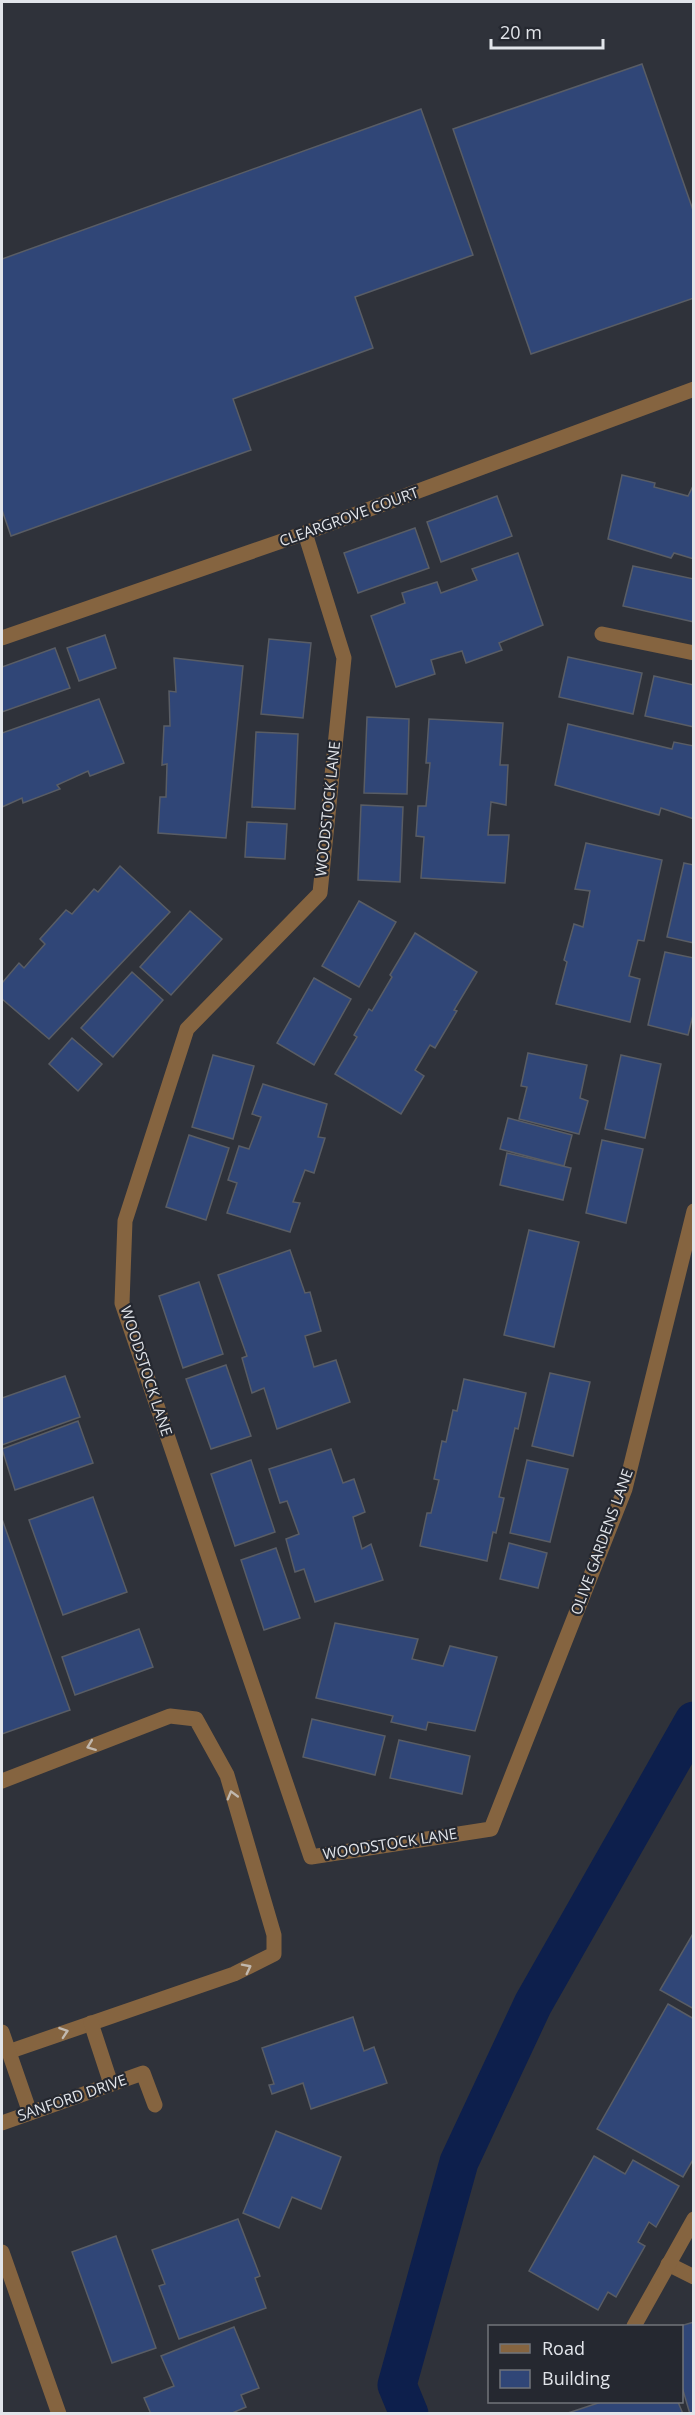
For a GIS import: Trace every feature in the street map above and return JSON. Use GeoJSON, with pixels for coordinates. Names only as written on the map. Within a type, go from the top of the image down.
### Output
{"type":"FeatureCollection","features":[{"type":"Feature","properties":{"kind":"street","name":"CLEARGROVE COURT"},"geometry":{"type":"LineString","coordinates":[[2,638],[305,533],[693,389]]}},
{"type":"Feature","properties":{"kind":"street","name":"WOODSTOCK LANE"},"geometry":{"type":"LineString","coordinates":[[305,533],[344,658],[320,893],[187,1029],[125,1221],[122,1303],[311,1857],[491,1829]]}},
{"type":"Feature","properties":{"kind":"street"},"geometry":{"type":"LineString","coordinates":[[602,634],[693,653]]}},
{"type":"Feature","properties":{"kind":"street","name":"OLIVE GARDENS LANE"},"geometry":{"type":"LineString","coordinates":[[491,1829],[625,1489],[693,1211]]}},
{"type":"Feature","properties":{"kind":"street"},"geometry":{"type":"LineString","coordinates":[[2,1780],[170,1716],[195,1719],[227,1775],[274,1935],[274,1954],[234,1974],[8,2052]]}},
{"type":"Feature","properties":{"kind":"street"},"geometry":{"type":"LineString","coordinates":[[91,2023],[111,2084]]}},
{"type":"Feature","properties":{"kind":"street"},"geometry":{"type":"LineString","coordinates":[[2,2032],[30,2112]]}},
{"type":"Feature","properties":{"kind":"street","name":"SANFORD DRIVE"},"geometry":{"type":"LineString","coordinates":[[2,2122],[144,2073],[155,2105]]}},
{"type":"Feature","properties":{"kind":"street"},"geometry":{"type":"LineString","coordinates":[[635,2325],[693,2218]]}},
{"type":"Feature","properties":{"kind":"street"},"geometry":{"type":"LineString","coordinates":[[2,2252],[59,2414]]}},
{"type":"Feature","properties":{"kind":"street"},"geometry":{"type":"LineString","coordinates":[[668,2264],[693,2277]]}},
{"type":"Feature","properties":{"kind":"building"},"geometry":{"type":"Polygon","coordinates":[[[642,64],[694,213],[694,298],[531,354],[453,129],[642,64]]]}},
{"type":"Feature","properties":{"kind":"building"},"geometry":{"type":"Polygon","coordinates":[[[421,109],[473,255],[355,297],[373,348],[233,399],[251,450],[11,536],[2,510],[2,259],[421,109]]]}},
{"type":"Feature","properties":{"kind":"building"},"geometry":{"type":"Polygon","coordinates":[[[622,475],[655,483],[654,487],[688,496],[694,484],[694,559],[674,553],[671,558],[608,539],[622,475]]]}},
{"type":"Feature","properties":{"kind":"building"},"geometry":{"type":"Polygon","coordinates":[[[497,496],[512,536],[441,562],[427,522],[497,496]]]}},
{"type":"Feature","properties":{"kind":"building"},"geometry":{"type":"Polygon","coordinates":[[[415,528],[429,568],[358,593],[344,553],[415,528]]]}},
{"type":"Feature","properties":{"kind":"building"},"geometry":{"type":"Polygon","coordinates":[[[518,553],[543,625],[499,643],[502,650],[466,663],[462,651],[431,660],[435,674],[396,687],[371,616],[405,603],[402,593],[437,582],[441,593],[477,580],[472,569],[518,553]]]}},
{"type":"Feature","properties":{"kind":"building"},"geometry":{"type":"Polygon","coordinates":[[[633,566],[694,579],[694,622],[623,606],[633,566]]]}},
{"type":"Feature","properties":{"kind":"building"},"geometry":{"type":"Polygon","coordinates":[[[105,635],[116,668],[79,681],[67,648],[105,635]]]}},
{"type":"Feature","properties":{"kind":"building"},"geometry":{"type":"Polygon","coordinates":[[[269,639],[311,643],[303,718],[261,714],[269,639]]]}},
{"type":"Feature","properties":{"kind":"building"},"geometry":{"type":"Polygon","coordinates":[[[55,648],[70,688],[2,712],[2,667],[55,648]]]}},
{"type":"Feature","properties":{"kind":"building"},"geometry":{"type":"Polygon","coordinates":[[[568,657],[642,673],[633,714],[559,697],[568,657]]]}},
{"type":"Feature","properties":{"kind":"building"},"geometry":{"type":"Polygon","coordinates":[[[174,658],[243,666],[226,838],[158,833],[160,797],[166,797],[167,764],[162,765],[164,726],[170,726],[169,691],[176,692],[174,658]]]}},
{"type":"Feature","properties":{"kind":"building"},"geometry":{"type":"Polygon","coordinates":[[[654,676],[694,685],[694,727],[645,716],[654,676]]]}},
{"type":"Feature","properties":{"kind":"building"},"geometry":{"type":"Polygon","coordinates":[[[99,699],[124,763],[90,776],[88,771],[57,785],[60,789],[23,803],[22,798],[2,807],[2,733],[99,699]]]}},
{"type":"Feature","properties":{"kind":"building"},"geometry":{"type":"Polygon","coordinates":[[[367,717],[409,719],[407,794],[364,793],[367,717]]]}},
{"type":"Feature","properties":{"kind":"building"},"geometry":{"type":"Polygon","coordinates":[[[429,719],[503,723],[500,765],[508,765],[506,805],[491,802],[488,835],[509,835],[505,883],[421,878],[424,837],[416,836],[418,806],[426,806],[430,763],[426,763],[429,719]]]}},
{"type":"Feature","properties":{"kind":"building"},"geometry":{"type":"Polygon","coordinates":[[[568,724],[672,749],[674,742],[694,746],[694,819],[661,808],[659,815],[555,785],[568,724]]]}},
{"type":"Feature","properties":{"kind":"building"},"geometry":{"type":"Polygon","coordinates":[[[256,732],[298,734],[295,809],[252,807],[256,732]]]}},
{"type":"Feature","properties":{"kind":"building"},"geometry":{"type":"Polygon","coordinates":[[[361,805],[403,807],[400,882],[358,880],[361,805]]]}},
{"type":"Feature","properties":{"kind":"building"},"geometry":{"type":"Polygon","coordinates":[[[247,822],[287,824],[285,859],[245,857],[247,822]]]}},
{"type":"Feature","properties":{"kind":"building"},"geometry":{"type":"Polygon","coordinates":[[[586,843],[662,860],[644,941],[638,940],[629,976],[640,979],[630,1022],[556,1004],[567,962],[564,960],[574,924],[583,927],[590,891],[575,889],[586,843]]]}},
{"type":"Feature","properties":{"kind":"building"},"geometry":{"type":"Polygon","coordinates":[[[684,863],[694,865],[694,943],[667,937],[684,863]]]}},
{"type":"Feature","properties":{"kind":"building"},"geometry":{"type":"Polygon","coordinates":[[[120,866],[170,912],[49,1039],[2,999],[2,983],[19,963],[24,968],[45,944],[40,939],[66,910],[72,914],[94,889],[98,892],[120,866]]]}},
{"type":"Feature","properties":{"kind":"building"},"geometry":{"type":"Polygon","coordinates":[[[359,901],[396,922],[359,987],[322,966],[359,901]]]}},
{"type":"Feature","properties":{"kind":"building"},"geometry":{"type":"Polygon","coordinates":[[[190,911],[222,939],[171,995],[140,967],[190,911]]]}},
{"type":"Feature","properties":{"kind":"building"},"geometry":{"type":"Polygon","coordinates":[[[415,933],[477,972],[435,1048],[430,1045],[415,1070],[424,1076],[401,1114],[335,1074],[357,1037],[354,1035],[369,1009],[372,1011],[415,933]]]}},
{"type":"Feature","properties":{"kind":"building"},"geometry":{"type":"Polygon","coordinates":[[[665,952],[694,958],[694,1011],[688,1035],[648,1025],[665,952]]]}},
{"type":"Feature","properties":{"kind":"building"},"geometry":{"type":"Polygon","coordinates":[[[132,972],[163,1000],[113,1057],[81,1028],[132,972]]]}},
{"type":"Feature","properties":{"kind":"building"},"geometry":{"type":"Polygon","coordinates":[[[314,978],[351,999],[314,1065],[277,1043],[314,978]]]}},
{"type":"Feature","properties":{"kind":"building"},"geometry":{"type":"Polygon","coordinates":[[[72,1038],[102,1064],[78,1091],[49,1064],[72,1038]]]}},
{"type":"Feature","properties":{"kind":"building"},"geometry":{"type":"Polygon","coordinates":[[[528,1053],[587,1065],[580,1098],[588,1101],[579,1134],[519,1119],[527,1087],[521,1086],[528,1053]]]}},
{"type":"Feature","properties":{"kind":"building"},"geometry":{"type":"Polygon","coordinates":[[[213,1055],[254,1066],[233,1139],[192,1127],[213,1055]]]}},
{"type":"Feature","properties":{"kind":"building"},"geometry":{"type":"Polygon","coordinates":[[[621,1055],[661,1064],[645,1138],[605,1129],[621,1055]]]}},
{"type":"Feature","properties":{"kind":"building"},"geometry":{"type":"Polygon","coordinates":[[[263,1084],[327,1104],[318,1137],[325,1138],[314,1173],[305,1170],[293,1202],[300,1203],[290,1232],[227,1213],[237,1183],[228,1180],[239,1146],[249,1149],[261,1117],[252,1114],[263,1084]]]}},
{"type":"Feature","properties":{"kind":"building"},"geometry":{"type":"Polygon","coordinates":[[[508,1118],[572,1135],[564,1166],[500,1149],[508,1118]]]}},
{"type":"Feature","properties":{"kind":"building"},"geometry":{"type":"Polygon","coordinates":[[[189,1135],[229,1148],[206,1220],[166,1207],[189,1135]]]}},
{"type":"Feature","properties":{"kind":"building"},"geometry":{"type":"Polygon","coordinates":[[[602,1140],[643,1149],[626,1223],[586,1213],[602,1140]]]}},
{"type":"Feature","properties":{"kind":"building"},"geometry":{"type":"Polygon","coordinates":[[[507,1153],[571,1168],[563,1200],[500,1185],[507,1153]]]}},
{"type":"Feature","properties":{"kind":"building"},"geometry":{"type":"Polygon","coordinates":[[[529,1230],[579,1242],[554,1347],[504,1335],[529,1230]]]}},
{"type":"Feature","properties":{"kind":"building"},"geometry":{"type":"Polygon","coordinates":[[[290,1250],[305,1293],[310,1292],[321,1331],[305,1336],[314,1367],[336,1360],[350,1402],[277,1429],[264,1388],[252,1393],[242,1358],[247,1356],[218,1275],[290,1250]]]}},
{"type":"Feature","properties":{"kind":"building"},"geometry":{"type":"Polygon","coordinates":[[[199,1282],[223,1354],[183,1368],[159,1296],[199,1282]]]}},
{"type":"Feature","properties":{"kind":"building"},"geometry":{"type":"Polygon","coordinates":[[[226,1365],[251,1436],[211,1449],[186,1379],[226,1365]]]}},
{"type":"Feature","properties":{"kind":"building"},"geometry":{"type":"Polygon","coordinates":[[[550,1373],[590,1382],[573,1456],[532,1446],[550,1373]]]}},
{"type":"Feature","properties":{"kind":"building"},"geometry":{"type":"Polygon","coordinates":[[[65,1376],[80,1417],[2,1445],[2,1398],[65,1376]]]}},
{"type":"Feature","properties":{"kind":"building"},"geometry":{"type":"Polygon","coordinates":[[[464,1379],[526,1393],[518,1429],[515,1428],[499,1497],[504,1498],[487,1561],[420,1546],[427,1513],[431,1513],[439,1480],[434,1479],[442,1441],[446,1442],[453,1410],[457,1411],[464,1379]]]}},
{"type":"Feature","properties":{"kind":"building"},"geometry":{"type":"Polygon","coordinates":[[[78,1421],[93,1463],[15,1490],[2,1449],[78,1421]]]}},
{"type":"Feature","properties":{"kind":"building"},"geometry":{"type":"Polygon","coordinates":[[[331,1449],[343,1483],[354,1479],[365,1512],[353,1517],[362,1549],[371,1544],[383,1580],[315,1602],[304,1569],[295,1572],[286,1539],[299,1534],[287,1501],[280,1503],[269,1469],[331,1449]]]}},
{"type":"Feature","properties":{"kind":"building"},"geometry":{"type":"Polygon","coordinates":[[[251,1460],[275,1532],[235,1546],[211,1474],[251,1460]]]}},
{"type":"Feature","properties":{"kind":"building"},"geometry":{"type":"Polygon","coordinates":[[[527,1460],[568,1469],[550,1542],[510,1533],[527,1460]]]}},
{"type":"Feature","properties":{"kind":"building"},"geometry":{"type":"Polygon","coordinates":[[[93,1497],[127,1592],[63,1615],[29,1520],[93,1497]]]}},
{"type":"Feature","properties":{"kind":"building"},"geometry":{"type":"Polygon","coordinates":[[[2,1519],[70,1710],[2,1734],[2,1519]]]}},
{"type":"Feature","properties":{"kind":"building"},"geometry":{"type":"Polygon","coordinates":[[[509,1543],[547,1553],[538,1588],[500,1579],[509,1543]]]}},
{"type":"Feature","properties":{"kind":"building"},"geometry":{"type":"Polygon","coordinates":[[[276,1548],[300,1618],[264,1630],[241,1560],[276,1548]]]}},
{"type":"Feature","properties":{"kind":"building"},"geometry":{"type":"Polygon","coordinates":[[[335,1623],[418,1639],[412,1659],[443,1666],[450,1646],[497,1657],[475,1731],[428,1722],[426,1730],[391,1722],[393,1716],[316,1698],[335,1623]]]}},
{"type":"Feature","properties":{"kind":"building"},"geometry":{"type":"Polygon","coordinates":[[[139,1629],[153,1667],[75,1695],[62,1657],[139,1629]]]}},
{"type":"Feature","properties":{"kind":"building"},"geometry":{"type":"Polygon","coordinates":[[[312,1719],[385,1736],[375,1775],[303,1757],[312,1719]]]}},
{"type":"Feature","properties":{"kind":"building"},"geometry":{"type":"Polygon","coordinates":[[[399,1740],[470,1756],[462,1794],[390,1778],[399,1740]]]}},
{"type":"Feature","properties":{"kind":"building"},"geometry":{"type":"Polygon","coordinates":[[[694,1932],[694,2009],[660,1990],[694,1932]]]}},
{"type":"Feature","properties":{"kind":"building"},"geometry":{"type":"Polygon","coordinates":[[[668,2004],[694,2019],[694,2158],[683,2177],[597,2129],[668,2004]]]}},
{"type":"Feature","properties":{"kind":"building"},"geometry":{"type":"Polygon","coordinates":[[[353,2017],[364,2051],[374,2047],[387,2083],[311,2109],[303,2083],[272,2094],[269,2085],[274,2084],[262,2048],[353,2017]]]}},
{"type":"Feature","properties":{"kind":"building"},"geometry":{"type":"Polygon","coordinates":[[[276,2131],[341,2157],[321,2209],[292,2197],[279,2228],[243,2213],[276,2131]]]}},
{"type":"Feature","properties":{"kind":"building"},"geometry":{"type":"Polygon","coordinates":[[[594,2156],[625,2174],[633,2160],[679,2186],[656,2227],[649,2222],[638,2242],[645,2246],[616,2297],[608,2292],[598,2310],[529,2271],[594,2156]]]}},
{"type":"Feature","properties":{"kind":"building"},"geometry":{"type":"Polygon","coordinates":[[[238,2219],[260,2276],[255,2278],[266,2308],[179,2339],[159,2286],[165,2284],[152,2250],[238,2219]]]}},
{"type":"Feature","properties":{"kind":"building"},"geometry":{"type":"Polygon","coordinates":[[[116,2236],[156,2348],[112,2363],[72,2252],[116,2236]]]}},
{"type":"Feature","properties":{"kind":"building"},"geometry":{"type":"Polygon","coordinates":[[[694,2322],[694,2414],[690,2414],[683,2390],[683,2325],[694,2322]]]}},
{"type":"Feature","properties":{"kind":"building"},"geometry":{"type":"Polygon","coordinates":[[[234,2327],[259,2388],[241,2395],[246,2407],[230,2414],[151,2414],[144,2398],[174,2386],[161,2356],[234,2327]]]}},
{"type":"Feature","properties":{"kind":"building"},"geometry":{"type":"Polygon","coordinates":[[[598,2403],[678,2403],[683,2414],[565,2414],[598,2403]]]}},
{"type":"Feature","properties":{"kind":"waterway"},"geometry":{"type":"LineString","coordinates":[[409,2414],[397,2385],[459,2162],[533,2004],[694,1721]]}}]}
